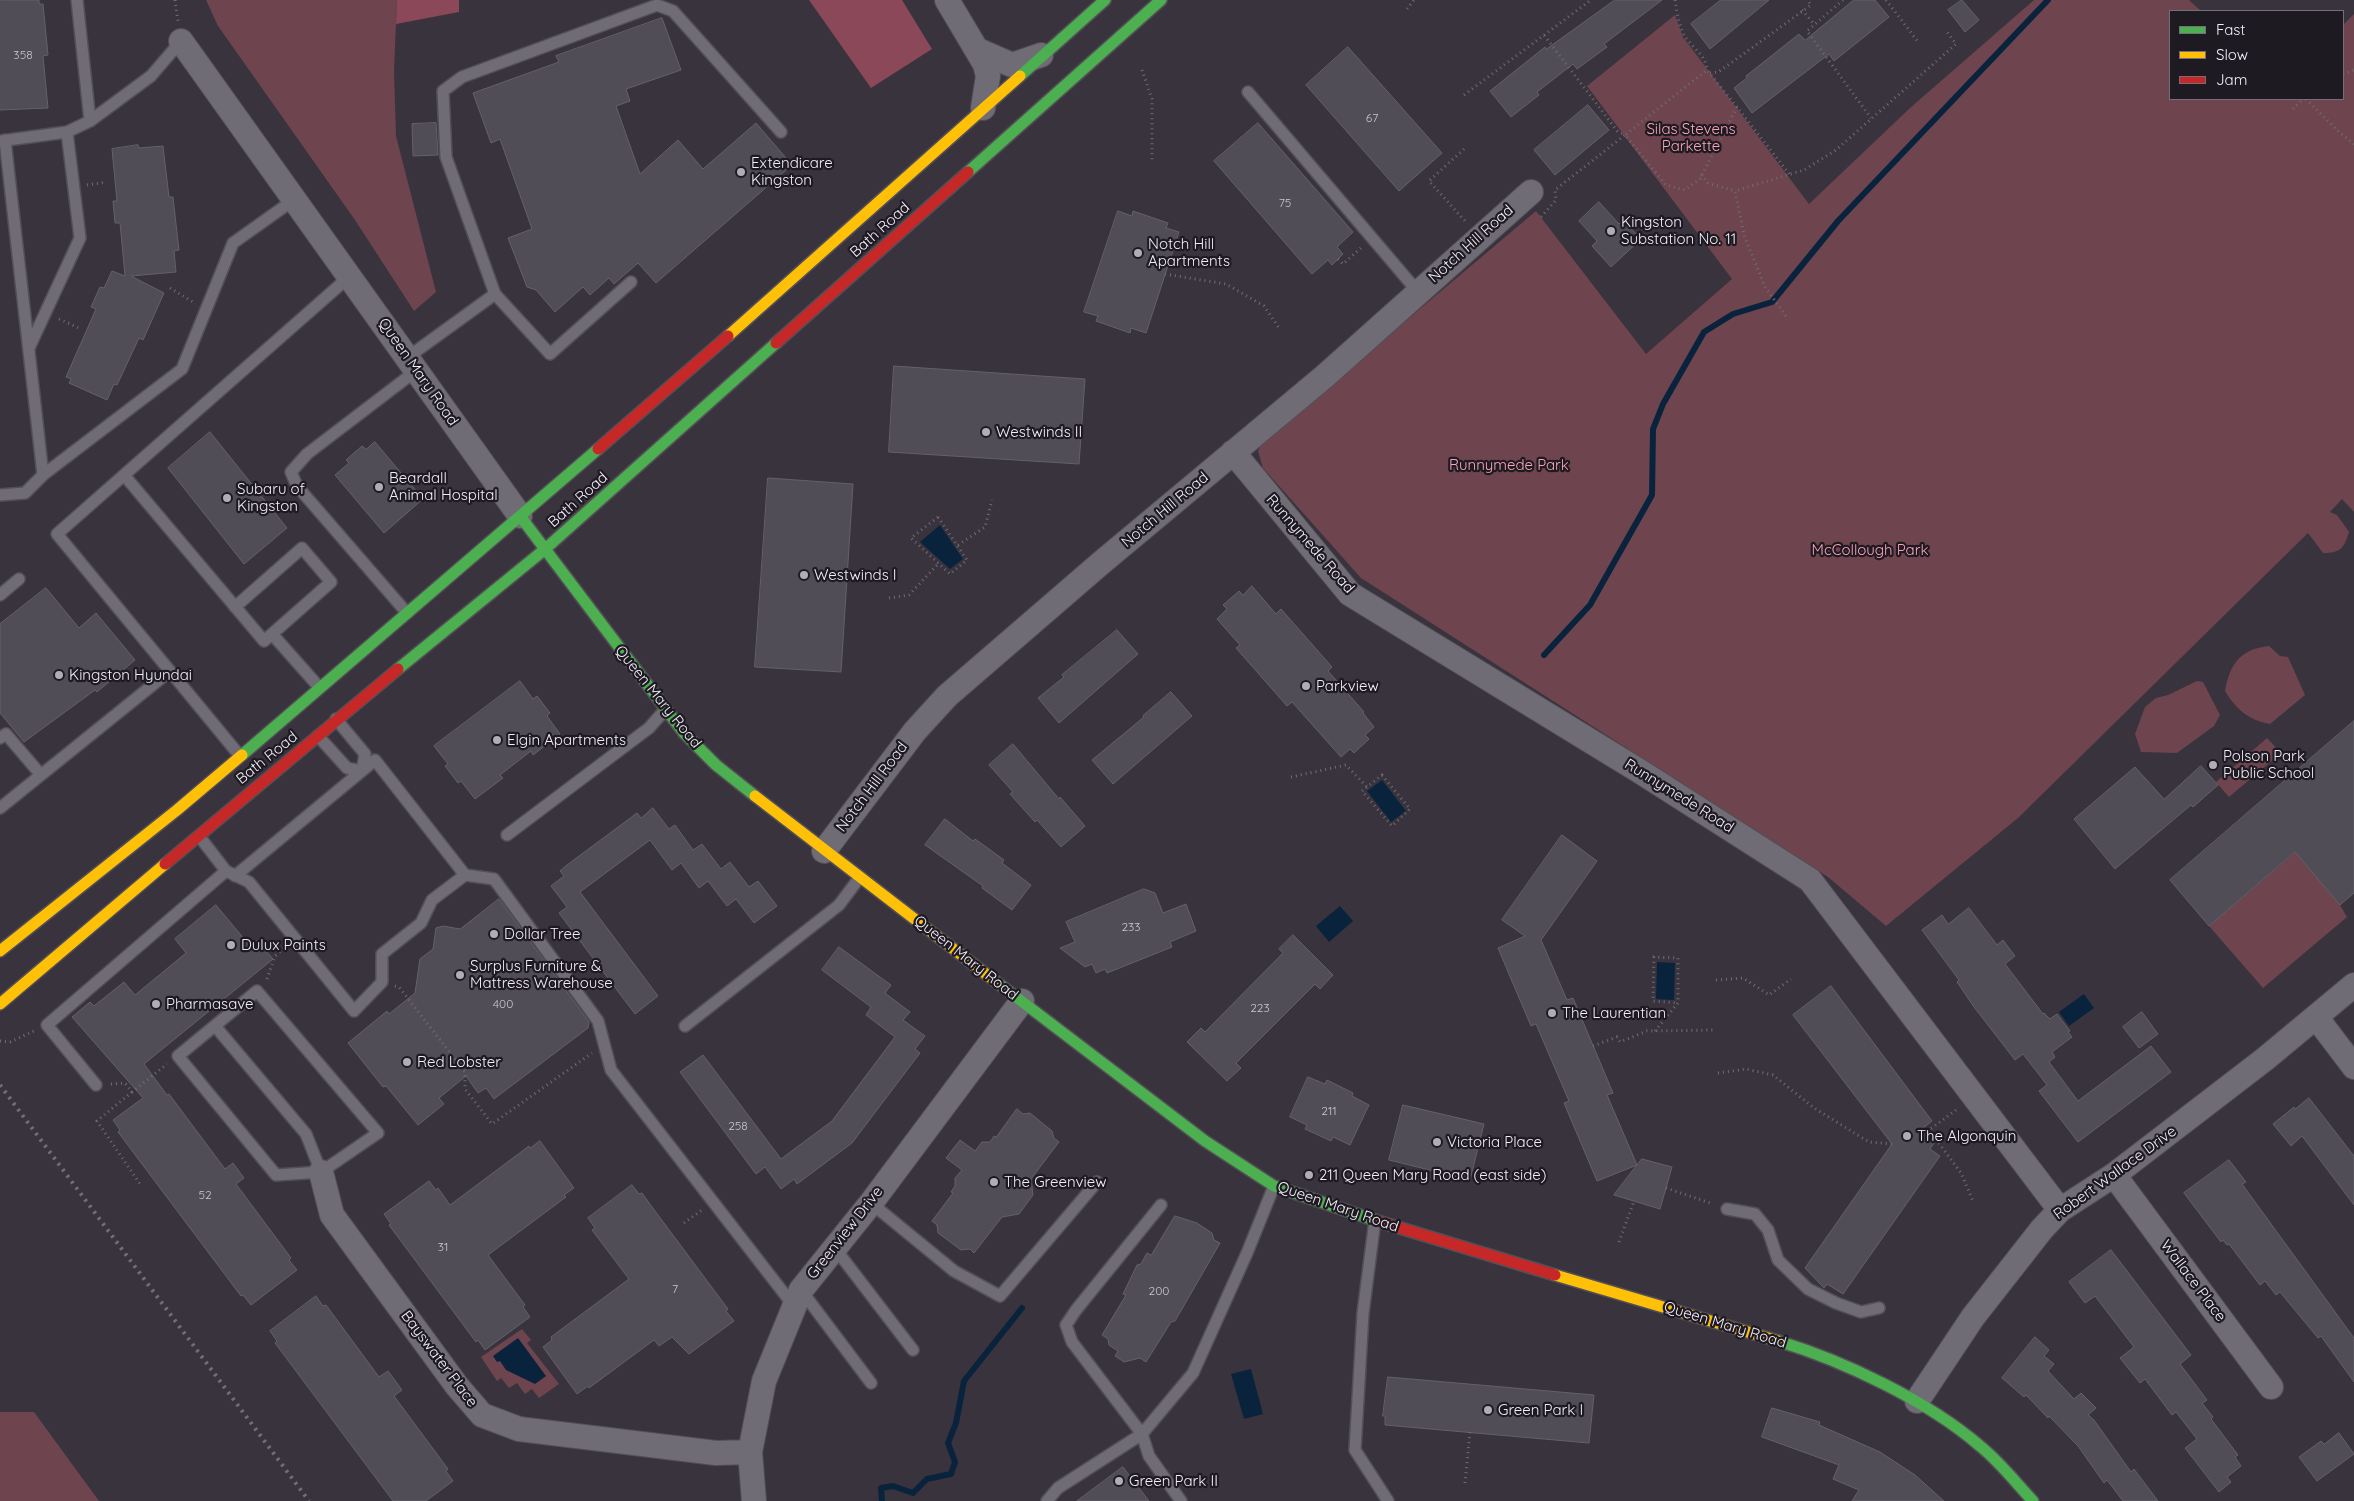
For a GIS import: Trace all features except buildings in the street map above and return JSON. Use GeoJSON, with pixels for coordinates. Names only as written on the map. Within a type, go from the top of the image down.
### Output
{"type":"FeatureCollection","features":[{"type":"Feature","properties":{"kind":"main road","name":"Bath Road"},"geometry":{"type":"LineString","coordinates":[[0,951],[176,810],[520,516],[794,279],[1105,0]]}},
{"type":"Feature","properties":{"kind":"main road","name":"Bath Road"},"geometry":{"type":"LineString","coordinates":[[0,1004],[192,829],[318,736],[336,719],[544,550],[1161,0]]}},
{"type":"Feature","properties":{"kind":"main road","name":"Queen Mary Road"},"geometry":{"type":"LineString","coordinates":[[520,516],[665,710],[684,734],[716,765],[824,851],[861,877],[1205,1141],[1274,1186],[1499,1260],[1812,1351],[1917,1401],[1981,1446],[2033,1501]]}},
{"type":"Feature","properties":{"kind":"main road"},"geometry":{"type":"LineString","coordinates":[[176,810],[192,829]]}},
{"type":"Feature","properties":{"kind":"street"},"geometry":{"type":"LineString","coordinates":[[947,0],[980,51],[985,64],[988,76],[983,108]]}},
{"type":"Feature","properties":{"kind":"street","name":"Queen Mary Road"},"geometry":{"type":"LineString","coordinates":[[181,41],[520,516]]}},
{"type":"Feature","properties":{"kind":"street"},"geometry":{"type":"LineString","coordinates":[[980,51],[1012,65],[1044,54]]}},
{"type":"Feature","properties":{"kind":"street","name":"Notch Hill Road"},"geometry":{"type":"LineString","coordinates":[[824,851],[915,731],[946,696],[1324,376],[1531,192]]}},
{"type":"Feature","properties":{"kind":"street","name":"Runnymede Road"},"geometry":{"type":"LineString","coordinates":[[1233,452],[1350,594],[1641,772],[1810,880],[2060,1210]]}},
{"type":"Feature","properties":{"kind":"street","name":"Robert Wallace Drive"},"geometry":{"type":"LineString","coordinates":[[1917,1401],[1973,1317],[2042,1229],[2060,1210],[2114,1175],[2316,1017],[2354,985]]}},
{"type":"Feature","properties":{"kind":"street","name":"Greenview Drive"},"geometry":{"type":"LineString","coordinates":[[754,1501],[750,1452],[764,1381],[797,1297],[1022,1001]]}},
{"type":"Feature","properties":{"kind":"street"},"geometry":{"type":"LineString","coordinates":[[2316,1017],[2354,1067]]}},
{"type":"Feature","properties":{"kind":"street","name":"Bayswater Place"},"geometry":{"type":"LineString","coordinates":[[321,1172],[332,1215],[457,1386],[482,1415],[519,1429],[716,1453],[750,1452]]}},
{"type":"Feature","properties":{"kind":"street","name":"Wallace Place"},"geometry":{"type":"LineString","coordinates":[[2114,1175],[2271,1387]]}},
{"type":"Feature","properties":{"kind":"lane"},"geometry":{"type":"LineString","coordinates":[[77,0],[90,122]]}},
{"type":"Feature","properties":{"kind":"lane"},"geometry":{"type":"LineString","coordinates":[[631,282],[550,354],[495,294],[446,157],[443,91],[462,77],[657,6],[673,11],[781,132]]}},
{"type":"Feature","properties":{"kind":"lane"},"geometry":{"type":"LineString","coordinates":[[43,475],[3,140],[67,132],[90,122],[152,76],[181,41]]}},
{"type":"Feature","properties":{"kind":"lane"},"geometry":{"type":"LineString","coordinates":[[1248,92],[1418,292]]}},
{"type":"Feature","properties":{"kind":"lane"},"geometry":{"type":"LineString","coordinates":[[28,350],[80,238],[67,132]]}},
{"type":"Feature","properties":{"kind":"lane"},"geometry":{"type":"LineString","coordinates":[[0,495],[25,494],[43,475],[182,369],[233,243],[295,199]]}},
{"type":"Feature","properties":{"kind":"lane"},"geometry":{"type":"LineString","coordinates":[[240,756],[57,534],[350,276]]}},
{"type":"Feature","properties":{"kind":"lane"},"geometry":{"type":"LineString","coordinates":[[407,613],[297,486],[291,472],[307,454],[495,294]]}},
{"type":"Feature","properties":{"kind":"lane"},"geometry":{"type":"LineString","coordinates":[[124,475],[235,607],[264,641],[331,582],[302,548],[235,607]]}},
{"type":"Feature","properties":{"kind":"lane"},"geometry":{"type":"LineString","coordinates":[[0,595],[19,579]]}},
{"type":"Feature","properties":{"kind":"lane"},"geometry":{"type":"LineString","coordinates":[[272,634],[319,687]]}},
{"type":"Feature","properties":{"kind":"lane"},"geometry":{"type":"LineString","coordinates":[[0,808],[170,671]]}},
{"type":"Feature","properties":{"kind":"lane"},"geometry":{"type":"LineString","coordinates":[[507,835],[649,728],[665,710]]}},
{"type":"Feature","properties":{"kind":"lane"},"geometry":{"type":"LineString","coordinates":[[336,719],[365,754],[362,771]]}},
{"type":"Feature","properties":{"kind":"lane"},"geometry":{"type":"LineString","coordinates":[[2,733],[41,775]]}},
{"type":"Feature","properties":{"kind":"lane"},"geometry":{"type":"LineString","coordinates":[[318,736],[346,768],[362,771]]}},
{"type":"Feature","properties":{"kind":"lane"},"geometry":{"type":"LineString","coordinates":[[96,1085],[46,1025],[230,874],[375,760],[466,876]]}},
{"type":"Feature","properties":{"kind":"lane"},"geometry":{"type":"LineString","coordinates":[[192,829],[230,874],[249,882],[354,1011],[382,982],[382,954],[421,924],[432,900],[466,876],[494,880],[598,1021],[611,1070],[797,1297],[871,1383]]}},
{"type":"Feature","properties":{"kind":"lane"},"geometry":{"type":"LineString","coordinates":[[684,1026],[839,904],[861,877]]}},
{"type":"Feature","properties":{"kind":"lane"},"geometry":{"type":"LineString","coordinates":[[257,991],[378,1133],[321,1172],[276,1175],[178,1056],[257,991]]}},
{"type":"Feature","properties":{"kind":"lane"},"geometry":{"type":"LineString","coordinates":[[215,1026],[306,1134],[321,1172]]}},
{"type":"Feature","properties":{"kind":"lane"},"geometry":{"type":"LineString","coordinates":[[870,1202],[954,1271],[1000,1296],[1096,1182]]}},
{"type":"Feature","properties":{"kind":"lane"},"geometry":{"type":"LineString","coordinates":[[1047,1501],[1058,1488],[1142,1434],[1193,1374],[1247,1253],[1274,1186]]}},
{"type":"Feature","properties":{"kind":"lane"},"geometry":{"type":"LineString","coordinates":[[1161,1205],[1066,1325],[1072,1342],[1142,1434],[1149,1456],[1181,1501]]}},
{"type":"Feature","properties":{"kind":"lane"},"geometry":{"type":"LineString","coordinates":[[1727,1209],[1755,1214],[1768,1230],[1778,1260],[1808,1289],[1836,1303],[1861,1312],[1879,1308]]}},
{"type":"Feature","properties":{"kind":"lane"},"geometry":{"type":"LineString","coordinates":[[1375,1220],[1363,1313],[1355,1450],[1388,1501]]}},
{"type":"Feature","properties":{"kind":"lane"},"geometry":{"type":"LineString","coordinates":[[834,1247],[913,1350]]}},
{"type":"Feature","properties":{"kind":"path"},"geometry":{"type":"LineString","coordinates":[[1407,9],[1414,0]]}},
{"type":"Feature","properties":{"kind":"path"},"geometry":{"type":"LineString","coordinates":[[1464,95],[1591,0]]}},
{"type":"Feature","properties":{"kind":"path"},"geometry":{"type":"LineString","coordinates":[[1674,0],[1686,38],[1706,62],[1708,72],[1790,175]]}},
{"type":"Feature","properties":{"kind":"path"},"geometry":{"type":"LineString","coordinates":[[1555,190],[1708,72],[1718,72],[1732,64],[1811,5],[1808,0]]}},
{"type":"Feature","properties":{"kind":"path"},"geometry":{"type":"LineString","coordinates":[[1843,0],[1807,31],[1871,118]]}},
{"type":"Feature","properties":{"kind":"path"},"geometry":{"type":"LineString","coordinates":[[1886,0],[1919,43]]}},
{"type":"Feature","properties":{"kind":"path"},"geometry":{"type":"LineString","coordinates":[[1802,10],[1814,24]]}},
{"type":"Feature","properties":{"kind":"path"},"geometry":{"type":"LineString","coordinates":[[1701,175],[1708,182],[1735,191],[1804,170],[1836,150],[1956,44],[1947,32]]}},
{"type":"Feature","properties":{"kind":"path"},"geometry":{"type":"LineString","coordinates":[[1544,35],[1618,132],[1625,135],[1666,185],[1685,190],[1700,179],[1737,107]]}},
{"type":"Feature","properties":{"kind":"path"},"geometry":{"type":"LineString","coordinates":[[1142,70],[1152,99],[1152,163]]}},
{"type":"Feature","properties":{"kind":"path"},"geometry":{"type":"LineString","coordinates":[[2293,109],[2303,100]]}},
{"type":"Feature","properties":{"kind":"path"},"geometry":{"type":"LineString","coordinates":[[2305,100],[2338,132],[2354,144]]}},
{"type":"Feature","properties":{"kind":"path"},"geometry":{"type":"LineString","coordinates":[[1464,149],[1429,181],[1479,237]]}},
{"type":"Feature","properties":{"kind":"path"},"geometry":{"type":"LineString","coordinates":[[1735,191],[1744,234],[1765,287],[1786,316]]}},
{"type":"Feature","properties":{"kind":"path"},"geometry":{"type":"LineString","coordinates":[[1166,274],[1226,284],[1264,306],[1279,328]]}},
{"type":"Feature","properties":{"kind":"path"},"geometry":{"type":"LineString","coordinates":[[170,288],[206,310]]}},
{"type":"Feature","properties":{"kind":"path"},"geometry":{"type":"LineString","coordinates":[[46,312],[81,329]]}},
{"type":"Feature","properties":{"kind":"path"},"geometry":{"type":"LineString","coordinates":[[958,545],[986,527],[992,500]]}},
{"type":"Feature","properties":{"kind":"path"},"geometry":{"type":"LineString","coordinates":[[938,517],[958,545],[967,560],[950,574],[911,538],[938,517]]}},
{"type":"Feature","properties":{"kind":"path"},"geometry":{"type":"LineString","coordinates":[[889,598],[909,595],[938,562]]}},
{"type":"Feature","properties":{"kind":"path"},"geometry":{"type":"LineString","coordinates":[[1291,777],[1346,765],[1367,787]]}},
{"type":"Feature","properties":{"kind":"path"},"geometry":{"type":"LineString","coordinates":[[1382,774],[1410,809],[1392,826],[1362,791],[1367,787],[1382,774]]}},
{"type":"Feature","properties":{"kind":"path"},"geometry":{"type":"LineString","coordinates":[[257,991],[269,975],[275,956],[295,939]]}},
{"type":"Feature","properties":{"kind":"path"},"geometry":{"type":"LineString","coordinates":[[1655,1031],[1678,1003],[1678,958],[1654,957],[1653,1001],[1678,1003]]}},
{"type":"Feature","properties":{"kind":"path"},"geometry":{"type":"LineString","coordinates":[[1716,980],[1743,978],[1769,995],[1791,979]]}},
{"type":"Feature","properties":{"kind":"path"},"geometry":{"type":"LineString","coordinates":[[382,982],[399,986],[465,1072],[465,1090],[492,1124],[604,1044]]}},
{"type":"Feature","properties":{"kind":"path"},"geometry":{"type":"LineString","coordinates":[[0,1041],[10,1042],[46,1025]]}},
{"type":"Feature","properties":{"kind":"path"},"geometry":{"type":"LineString","coordinates":[[1593,1046],[1617,1037],[1620,1042],[1647,1031],[1714,1030]]}},
{"type":"Feature","properties":{"kind":"path"},"geometry":{"type":"LineString","coordinates":[[140,1184],[97,1121],[178,1056]]}},
{"type":"Feature","properties":{"kind":"path"},"geometry":{"type":"LineString","coordinates":[[1718,1073],[1746,1069],[1773,1075],[1814,1108],[1869,1142],[1892,1144]]}},
{"type":"Feature","properties":{"kind":"path"},"geometry":{"type":"LineString","coordinates":[[96,1085],[125,1084],[132,1092]]}},
{"type":"Feature","properties":{"kind":"path"},"geometry":{"type":"LineString","coordinates":[[1956,1110],[1929,1130],[1961,1173],[1973,1200]]}},
{"type":"Feature","properties":{"kind":"path"},"geometry":{"type":"LineString","coordinates":[[1666,1188],[1727,1209]]}},
{"type":"Feature","properties":{"kind":"path"},"geometry":{"type":"LineString","coordinates":[[1619,1242],[1634,1201]]}},
{"type":"Feature","properties":{"kind":"path"},"geometry":{"type":"LineString","coordinates":[[1465,1482],[1470,1432]]}},
{"type":"Feature","properties":{"kind":"green space"},"geometry":{"type":"Polygon","coordinates":[[[206,0],[397,0],[394,71],[396,136],[436,292],[414,311],[355,220],[218,26],[206,0]]]}},
{"type":"Feature","properties":{"kind":"green space","name":"McCollough Park"},"geometry":{"type":"Polygon","coordinates":[[[2034,0],[2189,0],[2200,10],[2169,10],[2169,100],[2344,100],[2344,24],[2354,14],[2354,512],[2342,499],[2330,512],[2337,515],[2349,532],[2343,546],[2338,551],[2323,553],[2308,533],[2018,818],[1886,926],[1828,877],[1361,578],[1263,468],[1258,451],[1262,442],[1536,211],[1646,354],[1732,279],[1587,86],[1675,15],[1683,37],[1809,204],[1910,108],[2034,0]]]}},
{"type":"Feature","properties":{"kind":"green space"},"geometry":{"type":"Polygon","coordinates":[[[2269,646],[2280,656],[2288,657],[2305,695],[2270,724],[2255,720],[2243,713],[2225,691],[2230,673],[2238,659],[2251,650],[2269,646]]]}},
{"type":"Feature","properties":{"kind":"green space"},"geometry":{"type":"Polygon","coordinates":[[[2197,681],[2203,682],[2220,715],[2214,726],[2177,753],[2141,752],[2135,734],[2145,707],[2156,698],[2168,695],[2197,681]]]}},
{"type":"Feature","properties":{"kind":"green space"},"geometry":{"type":"Polygon","coordinates":[[[2267,738],[2281,753],[2229,797],[2216,782],[2267,738]]]}},
{"type":"Feature","properties":{"kind":"green space"},"geometry":{"type":"Polygon","coordinates":[[[2311,839],[2305,863],[2340,905],[2347,917],[2263,988],[2209,926],[2311,839]]]}},
{"type":"Feature","properties":{"kind":"green space"},"geometry":{"type":"Polygon","coordinates":[[[522,1329],[531,1340],[527,1343],[559,1384],[539,1398],[532,1389],[525,1394],[517,1383],[509,1388],[501,1378],[497,1381],[481,1357],[522,1329]]]}},
{"type":"Feature","properties":{"kind":"green space"},"geometry":{"type":"Polygon","coordinates":[[[0,1412],[34,1412],[99,1501],[0,1501],[0,1412]]]}},
{"type":"Feature","properties":{"kind":"shaded area"},"geometry":{"type":"Polygon","coordinates":[[[397,0],[459,0],[459,12],[396,24],[397,0]]]}},
{"type":"Feature","properties":{"kind":"shaded area"},"geometry":{"type":"Polygon","coordinates":[[[809,0],[902,0],[932,49],[871,88],[809,0]]]}},
{"type":"Feature","properties":{"kind":"water"},"geometry":{"type":"Polygon","coordinates":[[[940,525],[963,559],[950,569],[920,542],[940,525]]]}},
{"type":"Feature","properties":{"kind":"water"},"geometry":{"type":"Polygon","coordinates":[[[1382,780],[1406,811],[1391,822],[1367,791],[1382,780]]]}},
{"type":"Feature","properties":{"kind":"water"},"geometry":{"type":"Polygon","coordinates":[[[1340,906],[1353,921],[1329,942],[1316,926],[1340,906]]]}},
{"type":"Feature","properties":{"kind":"water"},"geometry":{"type":"Polygon","coordinates":[[[1657,962],[1675,963],[1674,1000],[1656,999],[1657,962]]]}},
{"type":"Feature","properties":{"kind":"water"},"geometry":{"type":"Polygon","coordinates":[[[2084,994],[2094,1008],[2069,1026],[2059,1012],[2084,994]]]}},
{"type":"Feature","properties":{"kind":"water"},"geometry":{"type":"Polygon","coordinates":[[[518,1338],[546,1376],[535,1384],[506,1370],[500,1361],[497,1362],[493,1356],[518,1338]]]}},
{"type":"Feature","properties":{"kind":"water"},"geometry":{"type":"Polygon","coordinates":[[[1251,1369],[1263,1414],[1244,1419],[1231,1374],[1251,1369]]]}},
{"type":"Feature","properties":{"kind":"waterway"},"geometry":{"type":"LineString","coordinates":[[1544,655],[1590,605],[1652,495],[1653,429],[1663,404],[1704,332],[1733,314],[1772,302],[1838,221],[2048,0]]}},
{"type":"Feature","properties":{"kind":"waterway"},"geometry":{"type":"LineString","coordinates":[[882,1501],[881,1488],[893,1486],[913,1493],[927,1479],[951,1474],[955,1462],[948,1443],[956,1423],[964,1381],[1022,1308]]}},
{"type":"Feature","properties":{"kind":"railway"},"geometry":{"type":"LineString","coordinates":[[0,1085],[309,1501]]}},
{"type":"Feature","properties":{"kind":"traffic: fast"},"geometry":{"type":"LineString","coordinates":[[1020,76],[1105,0]]}},
{"type":"Feature","properties":{"kind":"traffic: fast"},"geometry":{"type":"LineString","coordinates":[[968,172],[1161,0]]}},
{"type":"Feature","properties":{"kind":"traffic: fast"},"geometry":{"type":"LineString","coordinates":[[398,669],[544,550],[776,343]]}},
{"type":"Feature","properties":{"kind":"traffic: fast"},"geometry":{"type":"LineString","coordinates":[[242,755],[598,449]]}},
{"type":"Feature","properties":{"kind":"traffic: fast"},"geometry":{"type":"LineString","coordinates":[[520,516],[684,733],[716,765],[755,796]]}},
{"type":"Feature","properties":{"kind":"traffic: fast"},"geometry":{"type":"LineString","coordinates":[[995,981],[1205,1141],[1274,1186],[1377,1221]]}},
{"type":"Feature","properties":{"kind":"traffic: fast"},"geometry":{"type":"LineString","coordinates":[[1778,1341],[1857,1371],[1911,1398],[1936,1413],[1987,1452],[2033,1501]]}},
{"type":"Feature","properties":{"kind":"traffic: slow"},"geometry":{"type":"LineString","coordinates":[[728,336],[1020,76]]}},
{"type":"Feature","properties":{"kind":"traffic: slow"},"geometry":{"type":"LineString","coordinates":[[0,951],[177,810],[242,755]]}},
{"type":"Feature","properties":{"kind":"traffic: slow"},"geometry":{"type":"LineString","coordinates":[[755,796],[995,981]]}},
{"type":"Feature","properties":{"kind":"traffic: slow"},"geometry":{"type":"LineString","coordinates":[[0,1004],[165,864]]}},
{"type":"Feature","properties":{"kind":"traffic: slow"},"geometry":{"type":"LineString","coordinates":[[1555,1275],[1778,1341]]}},
{"type":"Feature","properties":{"kind":"traffic: jam"},"geometry":{"type":"LineString","coordinates":[[776,343],[968,172]]}},
{"type":"Feature","properties":{"kind":"traffic: jam"},"geometry":{"type":"LineString","coordinates":[[598,449],[728,336]]}},
{"type":"Feature","properties":{"kind":"traffic: jam"},"geometry":{"type":"LineString","coordinates":[[165,864],[398,669]]}},
{"type":"Feature","properties":{"kind":"traffic: jam"},"geometry":{"type":"LineString","coordinates":[[1377,1221],[1555,1275]]}},
{"type":"Feature","properties":{"kind":"place","name":"Extendicare Kingston"},"geometry":{"type":"Point","coordinates":[741,172]}},
{"type":"Feature","properties":{"kind":"place","name":"Kingston Substation No. 11"},"geometry":{"type":"Point","coordinates":[1611,231]}},
{"type":"Feature","properties":{"kind":"place","name":"Notch Hill Apartments"},"geometry":{"type":"Point","coordinates":[1138,253]}},
{"type":"Feature","properties":{"kind":"place","name":"Westwinds II"},"geometry":{"type":"Point","coordinates":[986,432]}},
{"type":"Feature","properties":{"kind":"place","name":"Beardall Animal Hospital"},"geometry":{"type":"Point","coordinates":[379,487]}},
{"type":"Feature","properties":{"kind":"place","name":"Subaru of Kingston"},"geometry":{"type":"Point","coordinates":[227,498]}},
{"type":"Feature","properties":{"kind":"place","name":"Westwinds I"},"geometry":{"type":"Point","coordinates":[804,575]}},
{"type":"Feature","properties":{"kind":"place","name":"Kingston Hyundai"},"geometry":{"type":"Point","coordinates":[59,675]}},
{"type":"Feature","properties":{"kind":"place","name":"Parkview"},"geometry":{"type":"Point","coordinates":[1306,686]}},
{"type":"Feature","properties":{"kind":"place","name":"Elgin Apartments"},"geometry":{"type":"Point","coordinates":[497,740]}},
{"type":"Feature","properties":{"kind":"place","name":"Polson Park Public School"},"geometry":{"type":"Point","coordinates":[2213,765]}},
{"type":"Feature","properties":{"kind":"place","name":"Dollar Tree"},"geometry":{"type":"Point","coordinates":[494,934]}},
{"type":"Feature","properties":{"kind":"place","name":"Dulux Paints"},"geometry":{"type":"Point","coordinates":[231,945]}},
{"type":"Feature","properties":{"kind":"place","name":"Surplus Furniture & Mattress Warehouse"},"geometry":{"type":"Point","coordinates":[460,975]}},
{"type":"Feature","properties":{"kind":"place","name":"Pharmasave"},"geometry":{"type":"Point","coordinates":[156,1004]}},
{"type":"Feature","properties":{"kind":"place","name":"The Laurentian"},"geometry":{"type":"Point","coordinates":[1552,1013]}},
{"type":"Feature","properties":{"kind":"place","name":"Red Lobster"},"geometry":{"type":"Point","coordinates":[407,1062]}},
{"type":"Feature","properties":{"kind":"place","name":"The Algonquin"},"geometry":{"type":"Point","coordinates":[1907,1136]}},
{"type":"Feature","properties":{"kind":"place","name":"Victoria Place"},"geometry":{"type":"Point","coordinates":[1437,1142]}},
{"type":"Feature","properties":{"kind":"place","name":"211 Queen Mary Road (east side)"},"geometry":{"type":"Point","coordinates":[1309,1175]}},
{"type":"Feature","properties":{"kind":"place","name":"The Greenview"},"geometry":{"type":"Point","coordinates":[994,1182]}},
{"type":"Feature","properties":{"kind":"place","name":"Green Park I"},"geometry":{"type":"Point","coordinates":[1488,1410]}},
{"type":"Feature","properties":{"kind":"place","name":"Green Park II"},"geometry":{"type":"Point","coordinates":[1119,1481]}},
{"type":"Feature","properties":{"kind":"park label","name":"Silas Stevens Parkette"},"geometry":{"type":"Point","coordinates":[1691,138]}},
{"type":"Feature","properties":{"kind":"park label","name":"Runnymede Park"},"geometry":{"type":"Point","coordinates":[1509,465]}}]}
